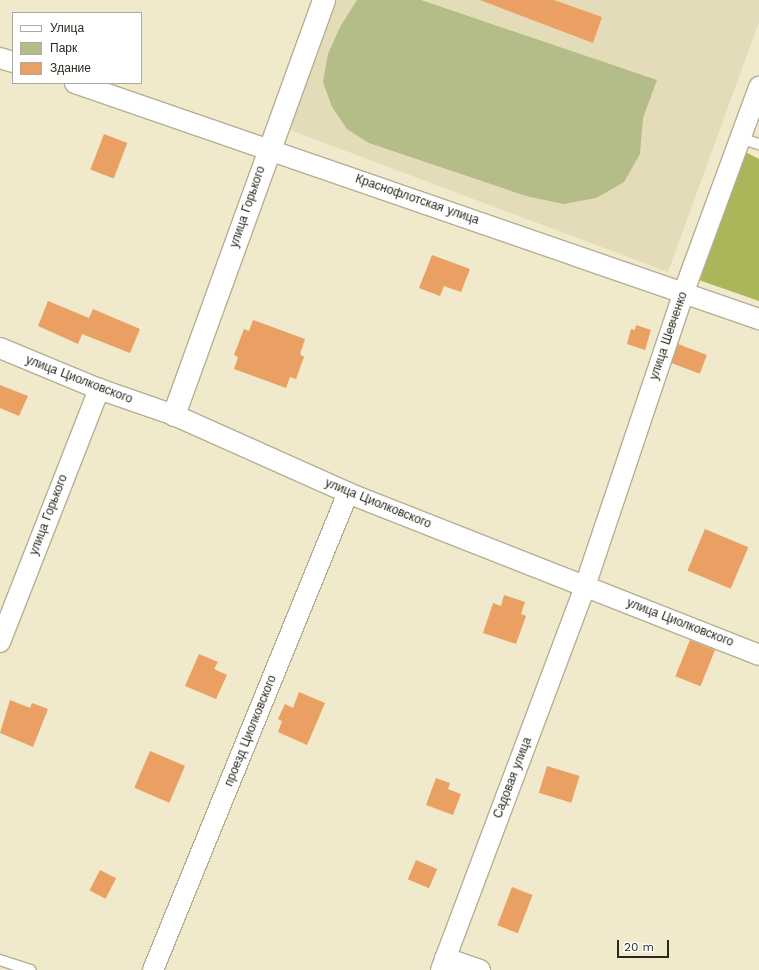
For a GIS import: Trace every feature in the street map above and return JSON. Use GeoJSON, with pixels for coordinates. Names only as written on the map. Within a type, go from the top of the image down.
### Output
{"type":"FeatureCollection","features":[{"type":"Feature","properties":{"kind":"street","name":"улица Горького"},"geometry":{"type":"LineString","coordinates":[[174,415],[268,148],[324,0]]}},
{"type":"Feature","properties":{"kind":"street"},"geometry":{"type":"LineString","coordinates":[[0,58],[12,62]]}},
{"type":"Feature","properties":{"kind":"street","name":"Краснофлотская улица"},"geometry":{"type":"LineString","coordinates":[[78,84],[268,148],[683,294],[759,319]]}},
{"type":"Feature","properties":{"kind":"street","name":"улица Шевченко"},"geometry":{"type":"LineString","coordinates":[[584,586],[683,294],[759,87]]}},
{"type":"Feature","properties":{"kind":"street","name":"улица Циолковского"},"geometry":{"type":"LineString","coordinates":[[0,348],[99,389],[174,415],[348,493],[759,654]]}},
{"type":"Feature","properties":{"kind":"street","name":"улица Горького"},"geometry":{"type":"LineString","coordinates":[[0,642],[99,389]]}},
{"type":"Feature","properties":{"kind":"street","name":"проезд Циолковского"},"geometry":{"type":"LineString","coordinates":[[153,970],[348,493]]}},
{"type":"Feature","properties":{"kind":"street","name":"Садовая улица"},"geometry":{"type":"LineString","coordinates":[[443,964],[584,586]]}},
{"type":"Feature","properties":{"kind":"street"},"geometry":{"type":"LineString","coordinates":[[443,964],[480,970]]}},
{"type":"Feature","properties":{"kind":"lane"},"geometry":{"type":"LineString","coordinates":[[740,138],[759,144]]}},
{"type":"Feature","properties":{"kind":"lane"},"geometry":{"type":"LineString","coordinates":[[0,960],[30,970]]}},
{"type":"Feature","properties":{"kind":"shaded area"},"geometry":{"type":"Polygon","coordinates":[[[332,0],[759,0],[759,22],[668,272],[282,127],[332,0]]]}},
{"type":"Feature","properties":{"kind":"green space"},"geometry":{"type":"Polygon","coordinates":[[[357,0],[421,0],[657,80],[643,118],[640,154],[624,182],[596,198],[564,204],[526,196],[369,143],[347,129],[332,107],[323,82],[328,54],[340,27],[357,0]]]}},
{"type":"Feature","properties":{"kind":"green space"},"geometry":{"type":"Polygon","coordinates":[[[739,149],[759,159],[759,301],[696,279],[739,149]]]}},
{"type":"Feature","properties":{"kind":"building"},"geometry":{"type":"Polygon","coordinates":[[[480,0],[554,0],[602,17],[593,43],[480,0]]]}},
{"type":"Feature","properties":{"kind":"building"},"geometry":{"type":"Polygon","coordinates":[[[104,134],[127,143],[114,178],[90,169],[104,134]]]}},
{"type":"Feature","properties":{"kind":"building"},"geometry":{"type":"Polygon","coordinates":[[[432,255],[470,269],[461,292],[444,286],[440,296],[419,288],[432,255]]]}},
{"type":"Feature","properties":{"kind":"building"},"geometry":{"type":"Polygon","coordinates":[[[48,301],[89,318],[93,309],[140,329],[130,353],[82,334],[78,344],[38,326],[48,301]]]}},
{"type":"Feature","properties":{"kind":"building"},"geometry":{"type":"Polygon","coordinates":[[[253,320],[305,339],[300,354],[304,357],[296,379],[290,377],[286,388],[234,369],[238,357],[234,355],[244,329],[249,331],[253,320]]]}},
{"type":"Feature","properties":{"kind":"building"},"geometry":{"type":"Polygon","coordinates":[[[636,325],[651,330],[645,350],[627,344],[631,329],[635,330],[636,325]]]}},
{"type":"Feature","properties":{"kind":"building"},"geometry":{"type":"Polygon","coordinates":[[[678,344],[707,355],[700,374],[671,363],[678,344]]]}},
{"type":"Feature","properties":{"kind":"building"},"geometry":{"type":"Polygon","coordinates":[[[0,385],[28,396],[19,416],[0,408],[0,385]]]}},
{"type":"Feature","properties":{"kind":"building"},"geometry":{"type":"Polygon","coordinates":[[[705,529],[748,547],[731,589],[687,570],[705,529]]]}},
{"type":"Feature","properties":{"kind":"building"},"geometry":{"type":"Polygon","coordinates":[[[504,595],[525,602],[521,614],[526,616],[516,644],[483,633],[493,603],[501,606],[504,595]]]}},
{"type":"Feature","properties":{"kind":"building"},"geometry":{"type":"Polygon","coordinates":[[[690,640],[715,650],[700,686],[675,676],[690,640]]]}},
{"type":"Feature","properties":{"kind":"building"},"geometry":{"type":"Polygon","coordinates":[[[199,654],[218,662],[214,669],[227,675],[216,699],[185,686],[199,654]]]}},
{"type":"Feature","properties":{"kind":"building"},"geometry":{"type":"Polygon","coordinates":[[[299,692],[325,703],[307,745],[278,732],[282,721],[278,719],[285,704],[293,708],[299,692]]]}},
{"type":"Feature","properties":{"kind":"building"},"geometry":{"type":"Polygon","coordinates":[[[10,700],[30,708],[32,703],[48,709],[33,747],[0,733],[10,700]]]}},
{"type":"Feature","properties":{"kind":"building"},"geometry":{"type":"Polygon","coordinates":[[[150,751],[185,766],[169,803],[134,788],[150,751]]]}},
{"type":"Feature","properties":{"kind":"building"},"geometry":{"type":"Polygon","coordinates":[[[547,766],[580,776],[571,803],[539,793],[547,766]]]}},
{"type":"Feature","properties":{"kind":"building"},"geometry":{"type":"Polygon","coordinates":[[[436,778],[450,783],[448,789],[461,794],[453,815],[426,805],[436,778]]]}},
{"type":"Feature","properties":{"kind":"building"},"geometry":{"type":"Polygon","coordinates":[[[416,860],[437,869],[429,888],[408,879],[416,860]]]}},
{"type":"Feature","properties":{"kind":"building"},"geometry":{"type":"Polygon","coordinates":[[[100,870],[116,878],[106,899],[90,890],[100,870]]]}},
{"type":"Feature","properties":{"kind":"building"},"geometry":{"type":"Polygon","coordinates":[[[512,887],[533,895],[518,933],[497,925],[512,887]]]}}]}
